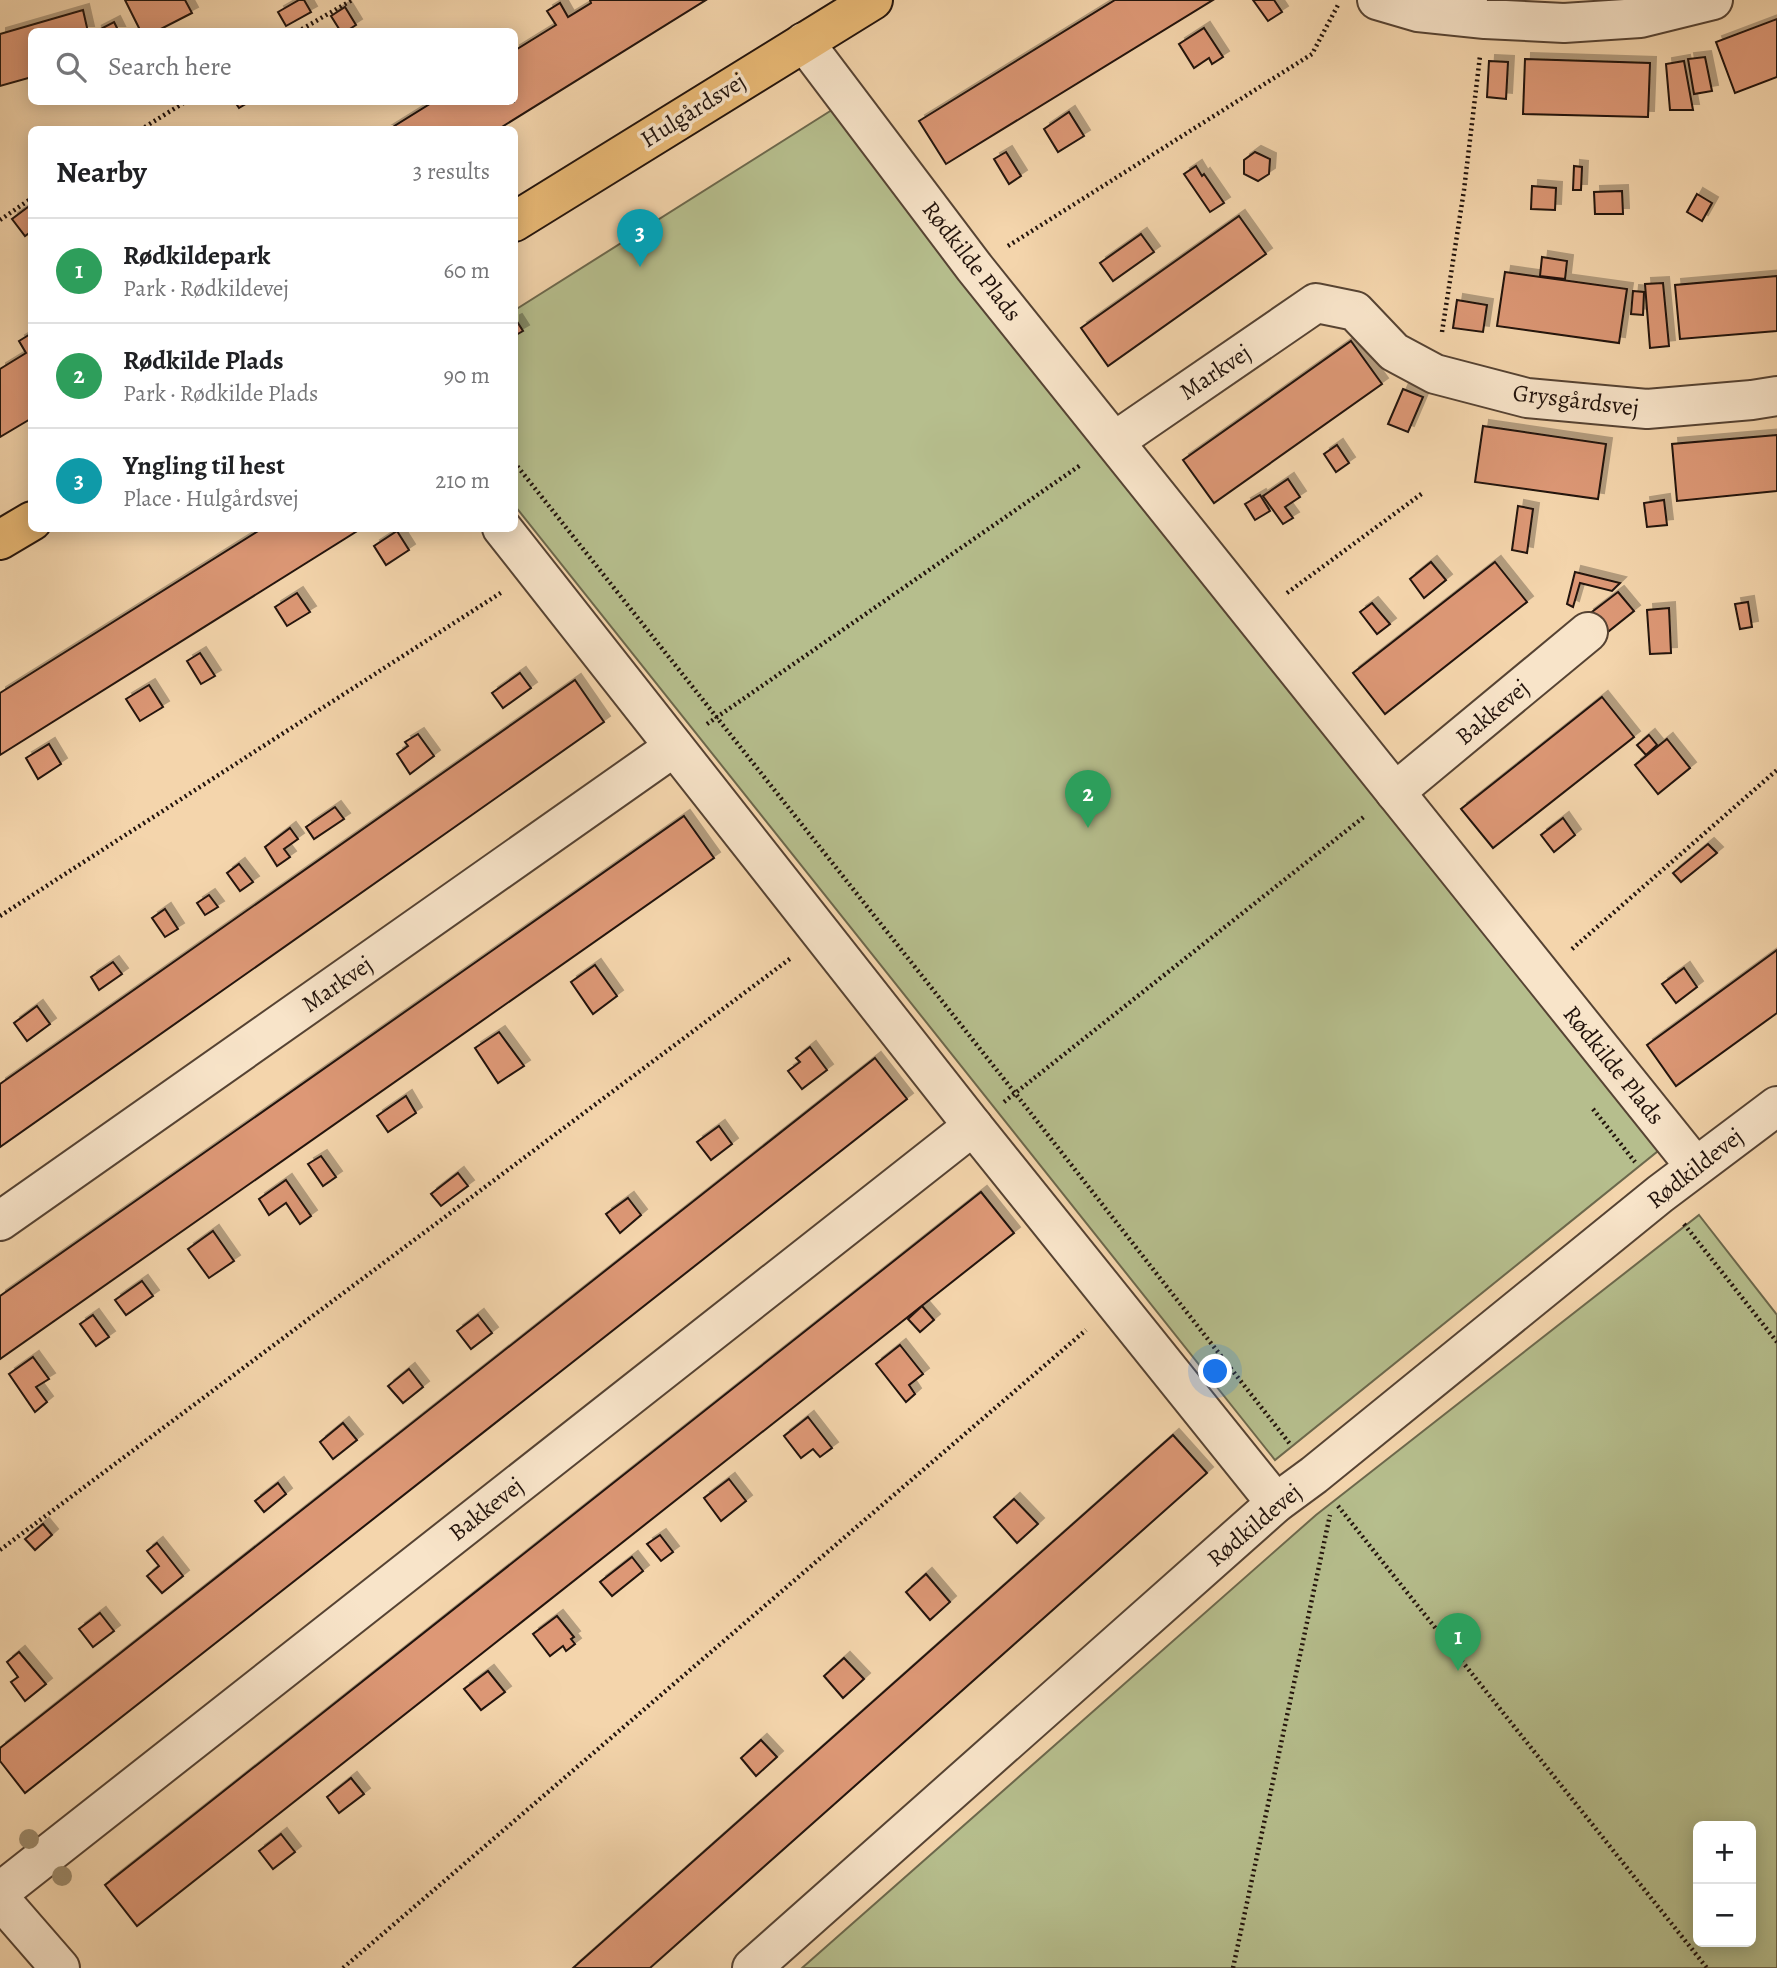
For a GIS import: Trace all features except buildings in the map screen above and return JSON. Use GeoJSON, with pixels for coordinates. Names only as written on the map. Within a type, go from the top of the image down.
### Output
{"type":"FeatureCollection","features":[{"type":"Feature","properties":{"kind":"main road","name":"Hulgårdsvej"},"geometry":{"type":"LineString","coordinates":[[518,220],[873,0]]}},
{"type":"Feature","properties":{"kind":"main road"},"geometry":{"type":"LineString","coordinates":[[0,540],[28,523]]}},
{"type":"Feature","properties":{"kind":"street"},"geometry":{"type":"LineString","coordinates":[[1377,0],[1418,12],[1564,23],[1640,18],[1713,0]]}},
{"type":"Feature","properties":{"kind":"street","name":"Rødkilde Plads"},"geometry":{"type":"LineString","coordinates":[[804,42],[974,267],[1695,1166]]}},
{"type":"Feature","properties":{"kind":"street","name":"Grysgårdsvej"},"geometry":{"type":"LineString","coordinates":[[1316,303],[1355,311],[1394,352],[1435,374],[1527,398],[1647,408],[1777,396]]}},
{"type":"Feature","properties":{"kind":"street","name":"Markvej"},"geometry":{"type":"LineString","coordinates":[[1115,441],[1316,303]]}},
{"type":"Feature","properties":{"kind":"street"},"geometry":{"type":"LineString","coordinates":[[505,532],[973,1126],[1276,1503]]}},
{"type":"Feature","properties":{"kind":"street","name":"Bakkevej"},"geometry":{"type":"LineString","coordinates":[[1395,792],[1588,632]]}},
{"type":"Feature","properties":{"kind":"street","name":"Markvej"},"geometry":{"type":"LineString","coordinates":[[0,1221],[674,747]]}},
{"type":"Feature","properties":{"kind":"street","name":"Rødkildevej"},"geometry":{"type":"LineString","coordinates":[[752,1968],[1276,1503],[1695,1166],[1777,1106]]}},
{"type":"Feature","properties":{"kind":"street","name":"Bakkevej"},"geometry":{"type":"LineString","coordinates":[[0,1892],[973,1126]]}},
{"type":"Feature","properties":{"kind":"street"},"geometry":{"type":"LineString","coordinates":[[0,1899],[60,1968]]}},
{"type":"Feature","properties":{"kind":"path"},"geometry":{"type":"LineString","coordinates":[[304,28],[352,0]]}},
{"type":"Feature","properties":{"kind":"path"},"geometry":{"type":"LineString","coordinates":[[974,267],[1312,54],[1341,0]]}},
{"type":"Feature","properties":{"kind":"path"},"geometry":{"type":"LineString","coordinates":[[1435,374],[1464,190],[1485,19]]}},
{"type":"Feature","properties":{"kind":"path"},"geometry":{"type":"LineString","coordinates":[[146,126],[180,105]]}},
{"type":"Feature","properties":{"kind":"path"},"geometry":{"type":"LineString","coordinates":[[0,220],[28,201]]}},
{"type":"Feature","properties":{"kind":"path"},"geometry":{"type":"LineString","coordinates":[[674,747],[1115,441]]}},
{"type":"Feature","properties":{"kind":"path"},"geometry":{"type":"LineString","coordinates":[[518,467],[1314,1475]]}},
{"type":"Feature","properties":{"kind":"path"},"geometry":{"type":"LineString","coordinates":[[1255,617],[1424,492]]}},
{"type":"Feature","properties":{"kind":"path"},"geometry":{"type":"LineString","coordinates":[[0,916],[535,571]]}},
{"type":"Feature","properties":{"kind":"path"},"geometry":{"type":"LineString","coordinates":[[1542,975],[1777,770]]}},
{"type":"Feature","properties":{"kind":"path"},"geometry":{"type":"LineString","coordinates":[[973,1126],[1395,792]]}},
{"type":"Feature","properties":{"kind":"path"},"geometry":{"type":"LineString","coordinates":[[0,1550],[822,934]]}},
{"type":"Feature","properties":{"kind":"path"},"geometry":{"type":"LineString","coordinates":[[1660,1194],[1777,1342]]}},
{"type":"Feature","properties":{"kind":"path"},"geometry":{"type":"LineString","coordinates":[[343,1968],[1116,1304]]}},
{"type":"Feature","properties":{"kind":"path"},"geometry":{"type":"LineString","coordinates":[[1233,1968],[1333,1500],[1707,1968]]}},
{"type":"Feature","properties":{"kind":"green space"},"geometry":{"type":"Polygon","coordinates":[[[835,108],[1658,1151],[1275,1460],[518,510],[518,308],[835,108]]]}},
{"type":"Feature","properties":{"kind":"green space"},"geometry":{"type":"Polygon","coordinates":[[[1699,1215],[1777,1315],[1777,1968],[802,1968],[1316,1515],[1699,1215]]]}},
{"type":"Feature","properties":{"kind":"place","name":"Yngling til hest"},"geometry":{"type":"Point","coordinates":[640,267]}},
{"type":"Feature","properties":{"kind":"place","name":"Rødkilde Plads"},"geometry":{"type":"Point","coordinates":[1088,828]}},
{"type":"Feature","properties":{"kind":"place","name":"Rødkildepark"},"geometry":{"type":"Point","coordinates":[1458,1671]}}]}
